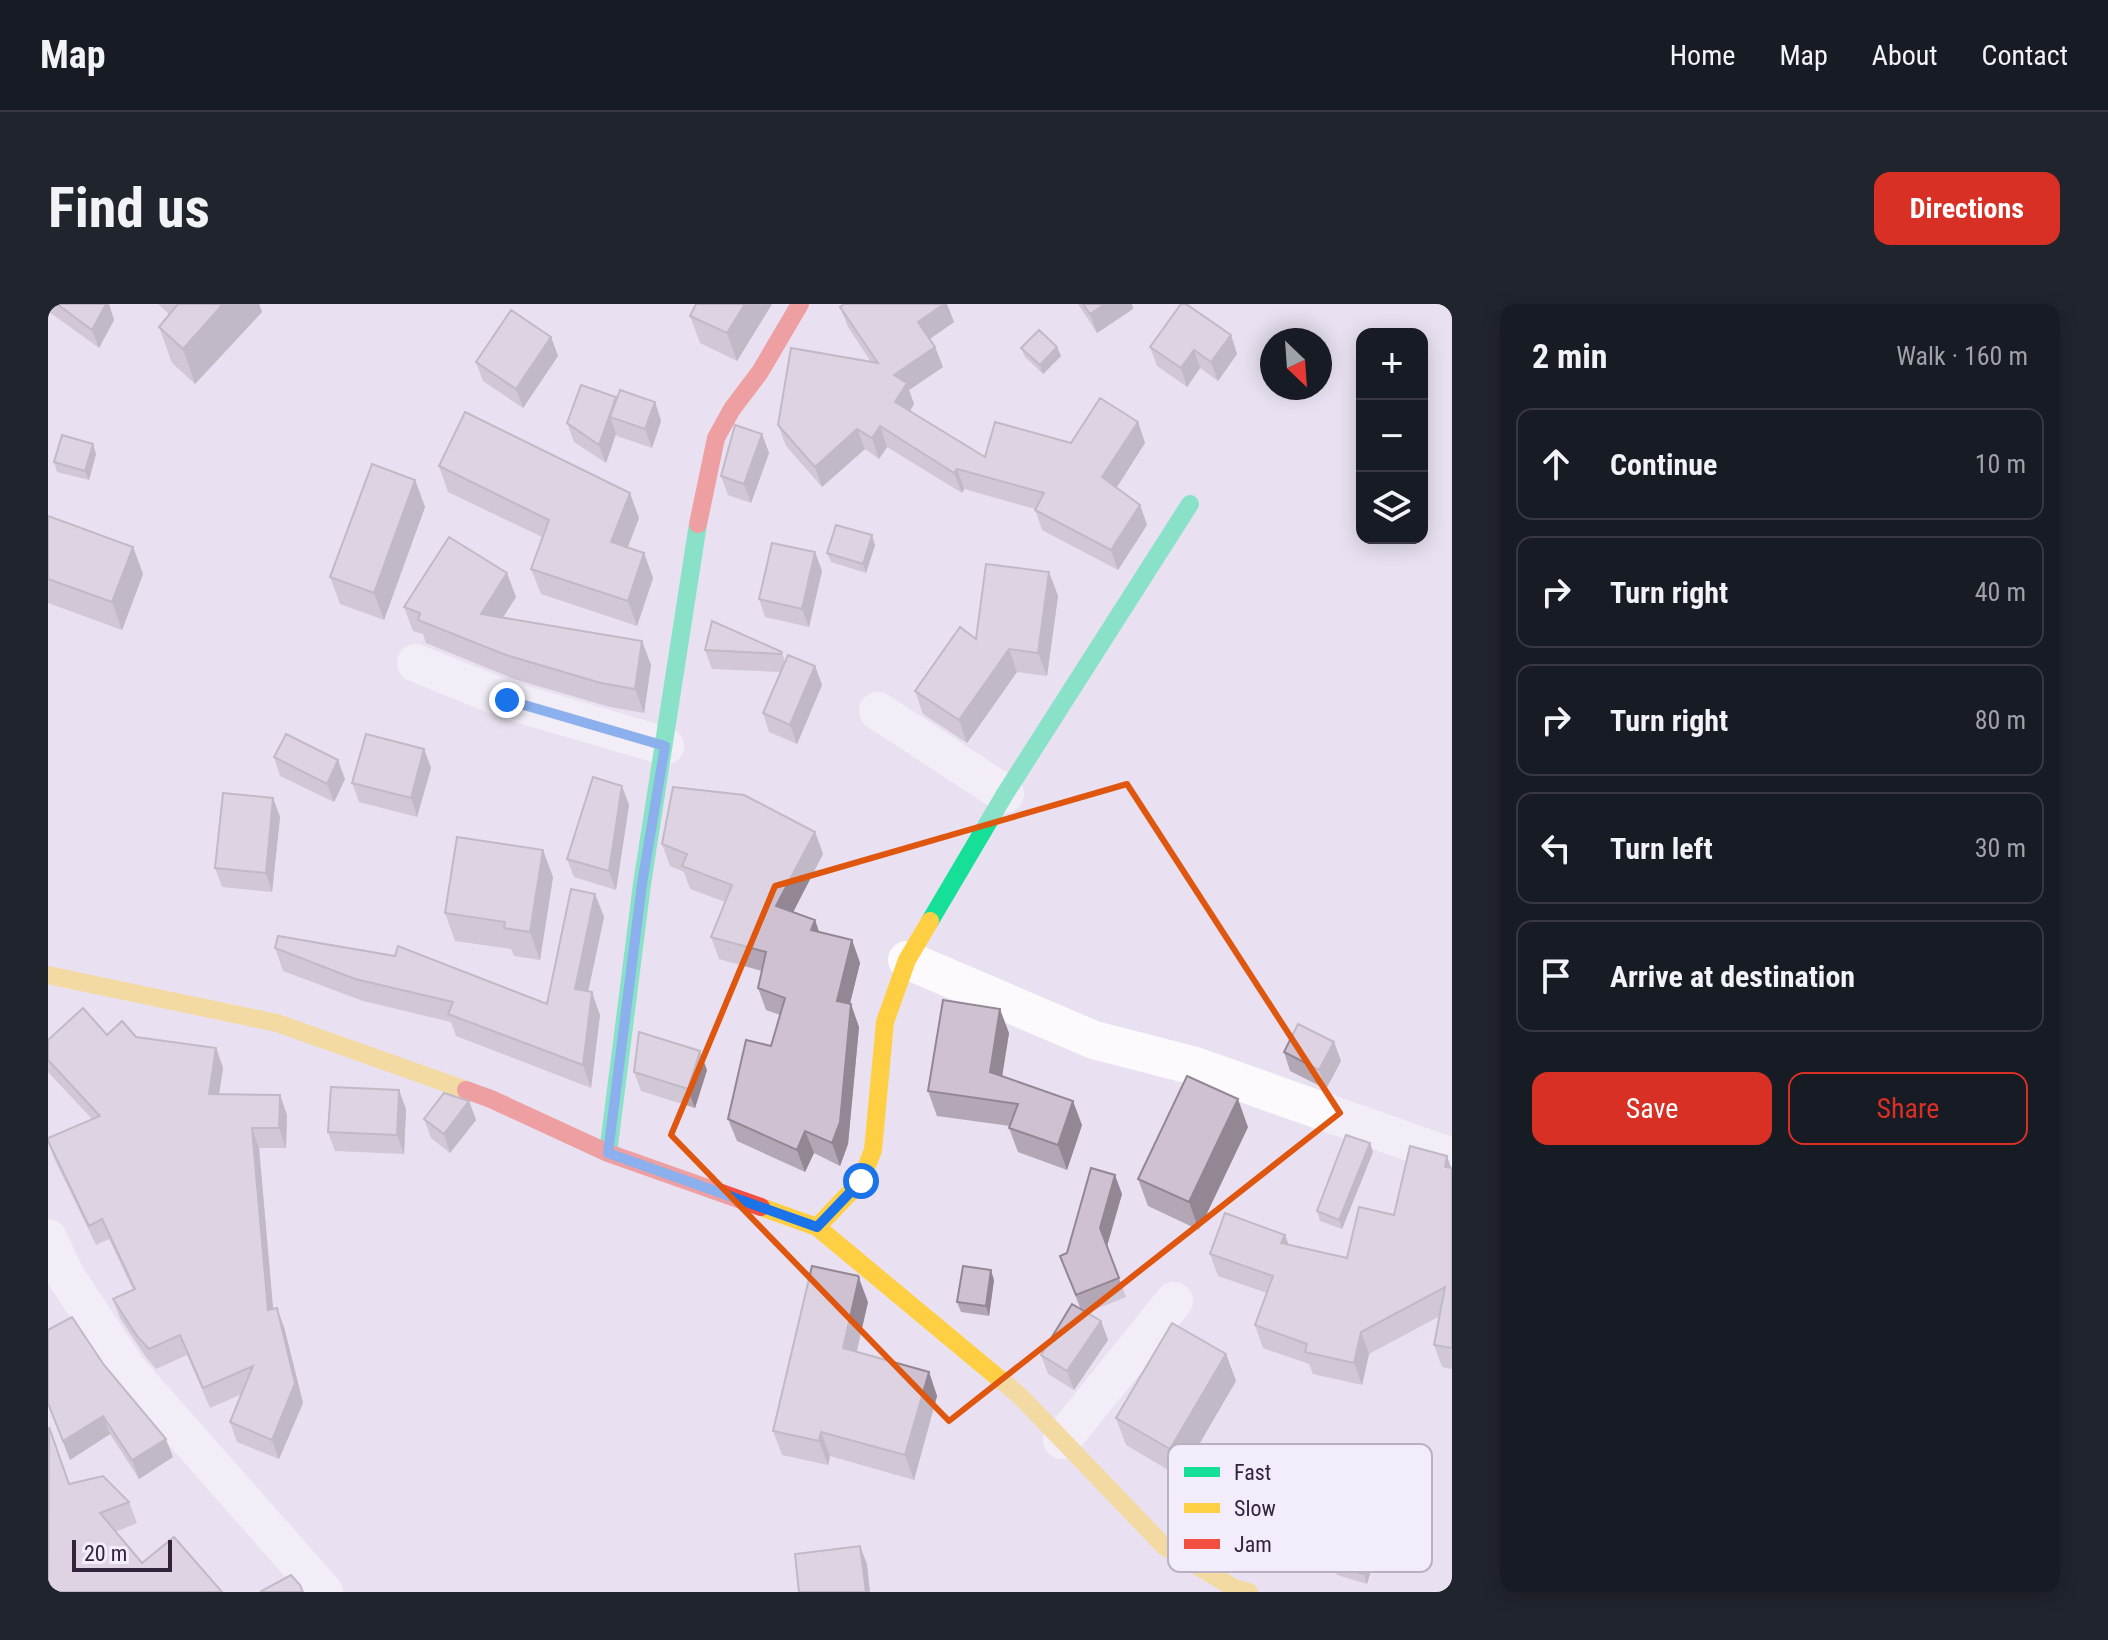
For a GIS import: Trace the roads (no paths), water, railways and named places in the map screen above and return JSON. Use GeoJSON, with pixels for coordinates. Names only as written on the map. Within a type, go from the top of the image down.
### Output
{"type":"FeatureCollection","features":[{"type":"Feature","properties":{"kind":"street"},"geometry":{"type":"LineString","coordinates":[[608,1153],[642,884],[704,488],[716,438],[800,304]]}},
{"type":"Feature","properties":{"kind":"street"},"geometry":{"type":"LineString","coordinates":[[817,1227],[861,1181],[873,1150],[885,1022],[907,960],[1005,794],[1190,504]]}},
{"type":"Feature","properties":{"kind":"street"},"geometry":{"type":"LineString","coordinates":[[416,663],[507,700],[665,746]]}},
{"type":"Feature","properties":{"kind":"street"},"geometry":{"type":"LineString","coordinates":[[878,711],[1005,794]]}},
{"type":"Feature","properties":{"kind":"street"},"geometry":{"type":"LineString","coordinates":[[907,960],[1094,1040],[1195,1066],[1452,1157]]}},
{"type":"Feature","properties":{"kind":"street"},"geometry":{"type":"LineString","coordinates":[[48,975],[277,1023],[491,1099],[608,1153],[817,1227],[1020,1396],[1168,1548]]}},
{"type":"Feature","properties":{"kind":"street"},"geometry":{"type":"LineString","coordinates":[[48,1238],[56,1281],[127,1369],[324,1592]]}},
{"type":"Feature","properties":{"kind":"street"},"geometry":{"type":"LineString","coordinates":[[1062,1440],[1174,1301]]}},
{"type":"Feature","properties":{"kind":"street"},"geometry":{"type":"LineString","coordinates":[[1207,1572],[1239,1591]]}}]}
